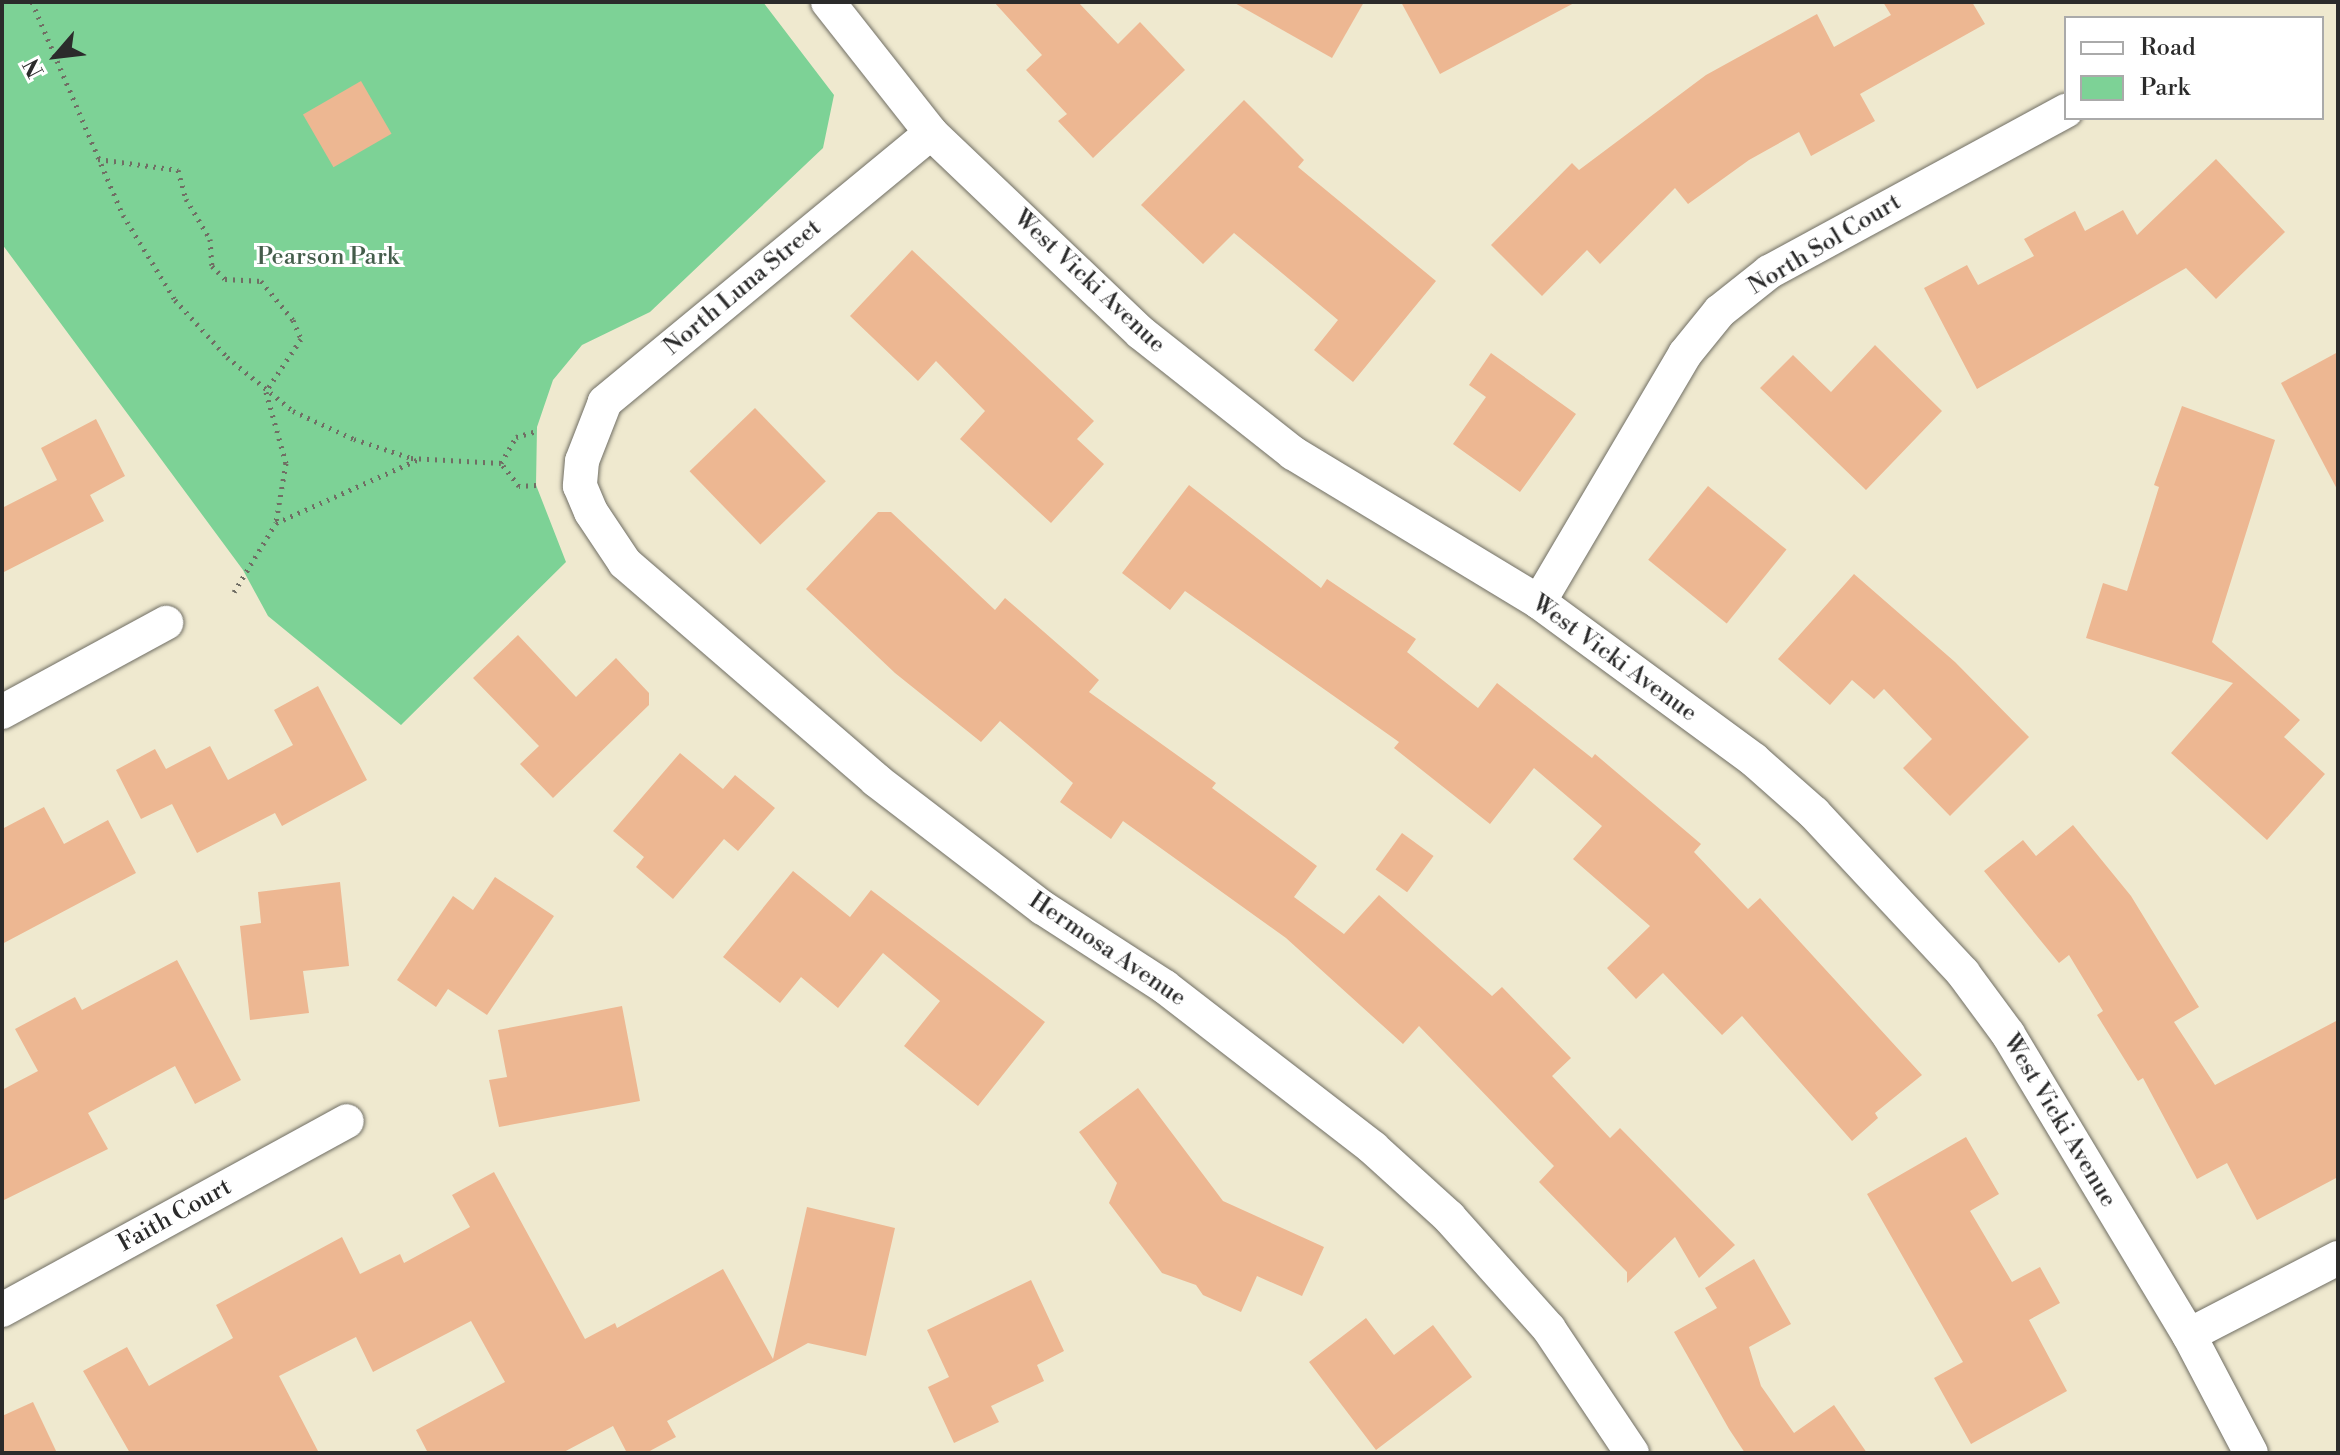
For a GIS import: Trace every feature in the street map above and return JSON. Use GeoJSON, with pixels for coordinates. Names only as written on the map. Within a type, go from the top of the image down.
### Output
{"type":"FeatureCollection","features":[{"type":"Feature","properties":{"kind":"street","name":"West Vicki Avenue"},"geometry":{"type":"LineString","coordinates":[[828,2],[931,133],[1141,333],[1293,453],[1539,602],[1754,760],[1804,804],[1963,973],[2008,1034],[2189,1335],[2251,1453]]}},
{"type":"Feature","properties":{"kind":"street","name":"North Sol Court"},"geometry":{"type":"LineString","coordinates":[[1539,602],[1685,354],[1720,311],[1769,272],[2064,112]]}},
{"type":"Feature","properties":{"kind":"street","name":"North Luna Street"},"geometry":{"type":"LineString","coordinates":[[582,461],[605,402],[931,133]]}},
{"type":"Feature","properties":{"kind":"street","name":"Hermosa Avenue"},"geometry":{"type":"LineString","coordinates":[[582,461],[580,486],[625,563],[876,780],[1043,908],[1165,987],[1373,1148],[1449,1217],[1549,1329],[1632,1453]]}},
{"type":"Feature","properties":{"kind":"street"},"geometry":{"type":"LineString","coordinates":[[2,712],[166,623]]}},
{"type":"Feature","properties":{"kind":"street","name":"Faith Court"},"geometry":{"type":"LineString","coordinates":[[2,1310],[347,1121]]}},
{"type":"Feature","properties":{"kind":"street"},"geometry":{"type":"LineString","coordinates":[[2189,1335],[2338,1258]]}},
{"type":"Feature","properties":{"kind":"path"},"geometry":{"type":"LineString","coordinates":[[32,2],[43,16],[123,215],[175,300],[266,391],[293,411],[354,439],[420,459],[501,463],[519,486],[536,485]]}},
{"type":"Feature","properties":{"kind":"path"},"geometry":{"type":"LineString","coordinates":[[98,159],[178,170],[186,199],[210,239],[212,266],[225,279],[261,281],[293,320],[301,339],[266,391],[286,463],[276,523],[234,592]]}},
{"type":"Feature","properties":{"kind":"path"},"geometry":{"type":"LineString","coordinates":[[501,463],[516,437],[537,431]]}},
{"type":"Feature","properties":{"kind":"path"},"geometry":{"type":"LineString","coordinates":[[276,523],[420,459]]}},
{"type":"Feature","properties":{"kind":"green space","name":"Pearson Park"},"geometry":{"type":"Polygon","coordinates":[[[2,2],[763,2],[834,95],[823,148],[650,312],[582,345],[553,380],[537,427],[536,485],[566,562],[401,725],[268,616],[243,570],[2,244],[2,2]]]}},
{"type":"Feature","properties":{"kind":"building"},"geometry":{"type":"Polygon","coordinates":[[[994,2],[1078,2],[1118,44],[1140,22],[1185,70],[1093,158],[1058,121],[1067,114],[1026,70],[1042,55],[994,2]]]}},
{"type":"Feature","properties":{"kind":"building"},"geometry":{"type":"Polygon","coordinates":[[[1233,2],[1364,2],[1332,58],[1233,2]]]}},
{"type":"Feature","properties":{"kind":"building"},"geometry":{"type":"Polygon","coordinates":[[[1401,2],[1576,2],[1440,74],[1401,2]]]}},
{"type":"Feature","properties":{"kind":"building"},"geometry":{"type":"Polygon","coordinates":[[[1883,2],[1972,2],[1985,24],[1860,94],[1875,121],[1811,156],[1799,132],[1749,160],[1688,204],[1675,188],[1600,264],[1587,250],[1542,296],[1491,245],[1572,163],[1579,170],[1706,75],[1817,14],[1834,47],[1891,15],[1883,2]]]}},
{"type":"Feature","properties":{"kind":"building"},"geometry":{"type":"Polygon","coordinates":[[[361,81],[392,134],[333,167],[303,114],[361,81]]]}},
{"type":"Feature","properties":{"kind":"building"},"geometry":{"type":"Polygon","coordinates":[[[1244,100],[1304,160],[1298,167],[1436,281],[1353,382],[1314,350],[1338,320],[1234,233],[1203,264],[1141,205],[1244,100]]]}},
{"type":"Feature","properties":{"kind":"building"},"geometry":{"type":"Polygon","coordinates":[[[2216,159],[2285,232],[2216,299],[2186,268],[1977,389],[1924,288],[1967,265],[1978,285],[2034,256],[2024,239],[2075,211],[2085,231],[2123,210],[2137,235],[2216,159]]]}},
{"type":"Feature","properties":{"kind":"building"},"geometry":{"type":"Polygon","coordinates":[[[912,250],[1094,421],[1077,439],[1104,464],[1051,523],[960,439],[985,411],[936,361],[918,381],[850,316],[912,250]]]}},
{"type":"Feature","properties":{"kind":"building"},"geometry":{"type":"Polygon","coordinates":[[[1875,345],[1942,411],[1866,490],[1760,388],[1793,355],[1831,392],[1875,345]]]}},
{"type":"Feature","properties":{"kind":"building"},"geometry":{"type":"Polygon","coordinates":[[[2338,352],[2338,491],[2281,383],[2338,352]]]}},
{"type":"Feature","properties":{"kind":"building"},"geometry":{"type":"Polygon","coordinates":[[[1491,353],[1576,414],[1520,492],[1453,444],[1486,397],[1469,385],[1491,353]]]}},
{"type":"Feature","properties":{"kind":"building"},"geometry":{"type":"Polygon","coordinates":[[[2182,406],[2275,440],[2212,642],[2300,720],[2284,737],[2325,774],[2267,840],[2171,753],[2233,683],[2086,638],[2103,583],[2127,591],[2159,487],[2154,485],[2182,406]]]}},
{"type":"Feature","properties":{"kind":"building"},"geometry":{"type":"Polygon","coordinates":[[[755,408],[826,481],[760,545],[690,471],[755,408]]]}},
{"type":"Feature","properties":{"kind":"building"},"geometry":{"type":"Polygon","coordinates":[[[96,419],[125,476],[90,495],[104,521],[2,573],[2,508],[57,480],[41,448],[96,419]]]}},
{"type":"Feature","properties":{"kind":"building"},"geometry":{"type":"Polygon","coordinates":[[[1189,485],[1321,588],[1327,579],[1416,639],[1407,652],[1478,708],[1497,683],[1592,758],[1595,754],[1701,844],[1694,852],[1748,909],[1760,898],[1922,1075],[1875,1113],[1878,1118],[1852,1141],[1742,1016],[1722,1035],[1663,973],[1636,999],[1607,968],[1650,926],[1573,859],[1602,826],[1534,768],[1490,824],[1394,748],[1399,742],[1185,591],[1170,610],[1122,573],[1189,485]]]}},
{"type":"Feature","properties":{"kind":"building"},"geometry":{"type":"Polygon","coordinates":[[[1708,486],[1786,550],[1727,623],[1648,560],[1708,486]]]}},
{"type":"Feature","properties":{"kind":"building"},"geometry":{"type":"Polygon","coordinates":[[[878,512],[891,512],[995,610],[1005,598],[1099,680],[1089,692],[1216,783],[1212,788],[1317,866],[1294,897],[1344,934],[1379,895],[1492,996],[1502,987],[1571,1058],[1552,1076],[1610,1138],[1620,1128],[1735,1245],[1699,1278],[1675,1237],[1627,1283],[1627,1272],[1539,1182],[1554,1166],[1419,1026],[1403,1044],[1286,938],[1123,821],[1111,839],[1060,802],[1073,783],[1000,721],[981,742],[895,673],[806,589],[878,512]]]}},
{"type":"Feature","properties":{"kind":"building"},"geometry":{"type":"Polygon","coordinates":[[[1854,574],[1955,662],[2029,737],[1950,816],[1903,768],[1932,739],[1884,689],[1874,699],[1852,680],[1830,705],[1778,659],[1854,574]]]}},
{"type":"Feature","properties":{"kind":"building"},"geometry":{"type":"Polygon","coordinates":[[[518,635],[576,697],[616,658],[649,693],[649,705],[553,798],[520,764],[539,746],[473,678],[518,635]]]}},
{"type":"Feature","properties":{"kind":"building"},"geometry":{"type":"Polygon","coordinates":[[[318,686],[367,780],[282,826],[275,813],[197,853],[172,804],[141,819],[116,770],[155,749],[166,769],[210,746],[228,780],[293,745],[274,710],[318,686]]]}},
{"type":"Feature","properties":{"kind":"building"},"geometry":{"type":"Polygon","coordinates":[[[680,753],[723,789],[735,775],[775,808],[738,851],[724,839],[673,899],[636,867],[644,857],[613,831],[680,753]]]}},
{"type":"Feature","properties":{"kind":"building"},"geometry":{"type":"Polygon","coordinates":[[[44,807],[64,844],[108,820],[136,873],[2,944],[2,829],[44,807]]]}},
{"type":"Feature","properties":{"kind":"building"},"geometry":{"type":"Polygon","coordinates":[[[2073,825],[2131,896],[2199,1007],[2174,1022],[2215,1085],[2338,1020],[2338,1177],[2257,1220],[2227,1163],[2197,1179],[2143,1078],[2138,1081],[2097,1015],[2103,1011],[2069,955],[2059,963],[1984,871],[2023,840],[2036,856],[2073,825]]]}},
{"type":"Feature","properties":{"kind":"building"},"geometry":{"type":"Polygon","coordinates":[[[1402,833],[1434,856],[1407,892],[1376,869],[1402,833]]]}},
{"type":"Feature","properties":{"kind":"building"},"geometry":{"type":"Polygon","coordinates":[[[793,871],[850,917],[871,890],[1045,1022],[978,1106],[904,1046],[940,1001],[883,953],[838,1008],[801,977],[780,1003],[723,957],[793,871]]]}},
{"type":"Feature","properties":{"kind":"building"},"geometry":{"type":"Polygon","coordinates":[[[495,877],[554,916],[487,1015],[448,989],[436,1007],[397,980],[453,896],[473,910],[495,877]]]}},
{"type":"Feature","properties":{"kind":"building"},"geometry":{"type":"Polygon","coordinates":[[[340,882],[349,966],[303,971],[309,1013],[250,1020],[240,926],[261,923],[258,892],[340,882]]]}},
{"type":"Feature","properties":{"kind":"building"},"geometry":{"type":"Polygon","coordinates":[[[177,960],[241,1080],[195,1104],[175,1066],[88,1113],[108,1149],[2,1201],[2,1090],[38,1071],[15,1029],[75,997],[82,1010],[177,960]]]}},
{"type":"Feature","properties":{"kind":"building"},"geometry":{"type":"Polygon","coordinates":[[[622,1006],[640,1101],[499,1127],[489,1080],[507,1077],[498,1030],[622,1006]]]}},
{"type":"Feature","properties":{"kind":"building"},"geometry":{"type":"Polygon","coordinates":[[[1138,1088],[1223,1201],[1324,1247],[1302,1296],[1257,1276],[1241,1312],[1203,1295],[1196,1285],[1162,1273],[1109,1203],[1117,1183],[1079,1132],[1138,1088]]]}},
{"type":"Feature","properties":{"kind":"building"},"geometry":{"type":"Polygon","coordinates":[[[1966,1137],[1999,1194],[1970,1211],[2012,1282],[2040,1267],[2060,1303],[2029,1320],[2067,1391],[1971,1444],[1934,1378],[1963,1362],[1867,1194],[1966,1137]]]}},
{"type":"Feature","properties":{"kind":"building"},"geometry":{"type":"Polygon","coordinates":[[[494,1172],[585,1339],[615,1323],[617,1328],[723,1269],[773,1359],[807,1207],[895,1228],[866,1356],[808,1343],[667,1421],[676,1437],[646,1453],[627,1453],[613,1426],[562,1453],[428,1453],[416,1430],[505,1382],[471,1321],[373,1372],[356,1337],[279,1376],[319,1453],[130,1453],[83,1371],[127,1347],[149,1386],[233,1338],[216,1305],[342,1237],[360,1274],[400,1254],[404,1263],[470,1227],[452,1195],[494,1172]]]}},
{"type":"Feature","properties":{"kind":"building"},"geometry":{"type":"Polygon","coordinates":[[[1754,1259],[1791,1324],[1749,1347],[1761,1386],[1794,1433],[1834,1405],[1867,1453],[1745,1453],[1729,1429],[1674,1332],[1717,1308],[1705,1288],[1754,1259]]]}},
{"type":"Feature","properties":{"kind":"building"},"geometry":{"type":"Polygon","coordinates":[[[1031,1280],[1064,1351],[1037,1365],[1044,1381],[991,1406],[999,1422],[954,1443],[928,1387],[949,1377],[927,1330],[1031,1280]]]}},
{"type":"Feature","properties":{"kind":"building"},"geometry":{"type":"Polygon","coordinates":[[[1366,1318],[1394,1355],[1433,1325],[1472,1377],[1376,1450],[1309,1362],[1366,1318]]]}},
{"type":"Feature","properties":{"kind":"building"},"geometry":{"type":"Polygon","coordinates":[[[33,1402],[57,1453],[2,1453],[2,1416],[33,1402]]]}}]}
